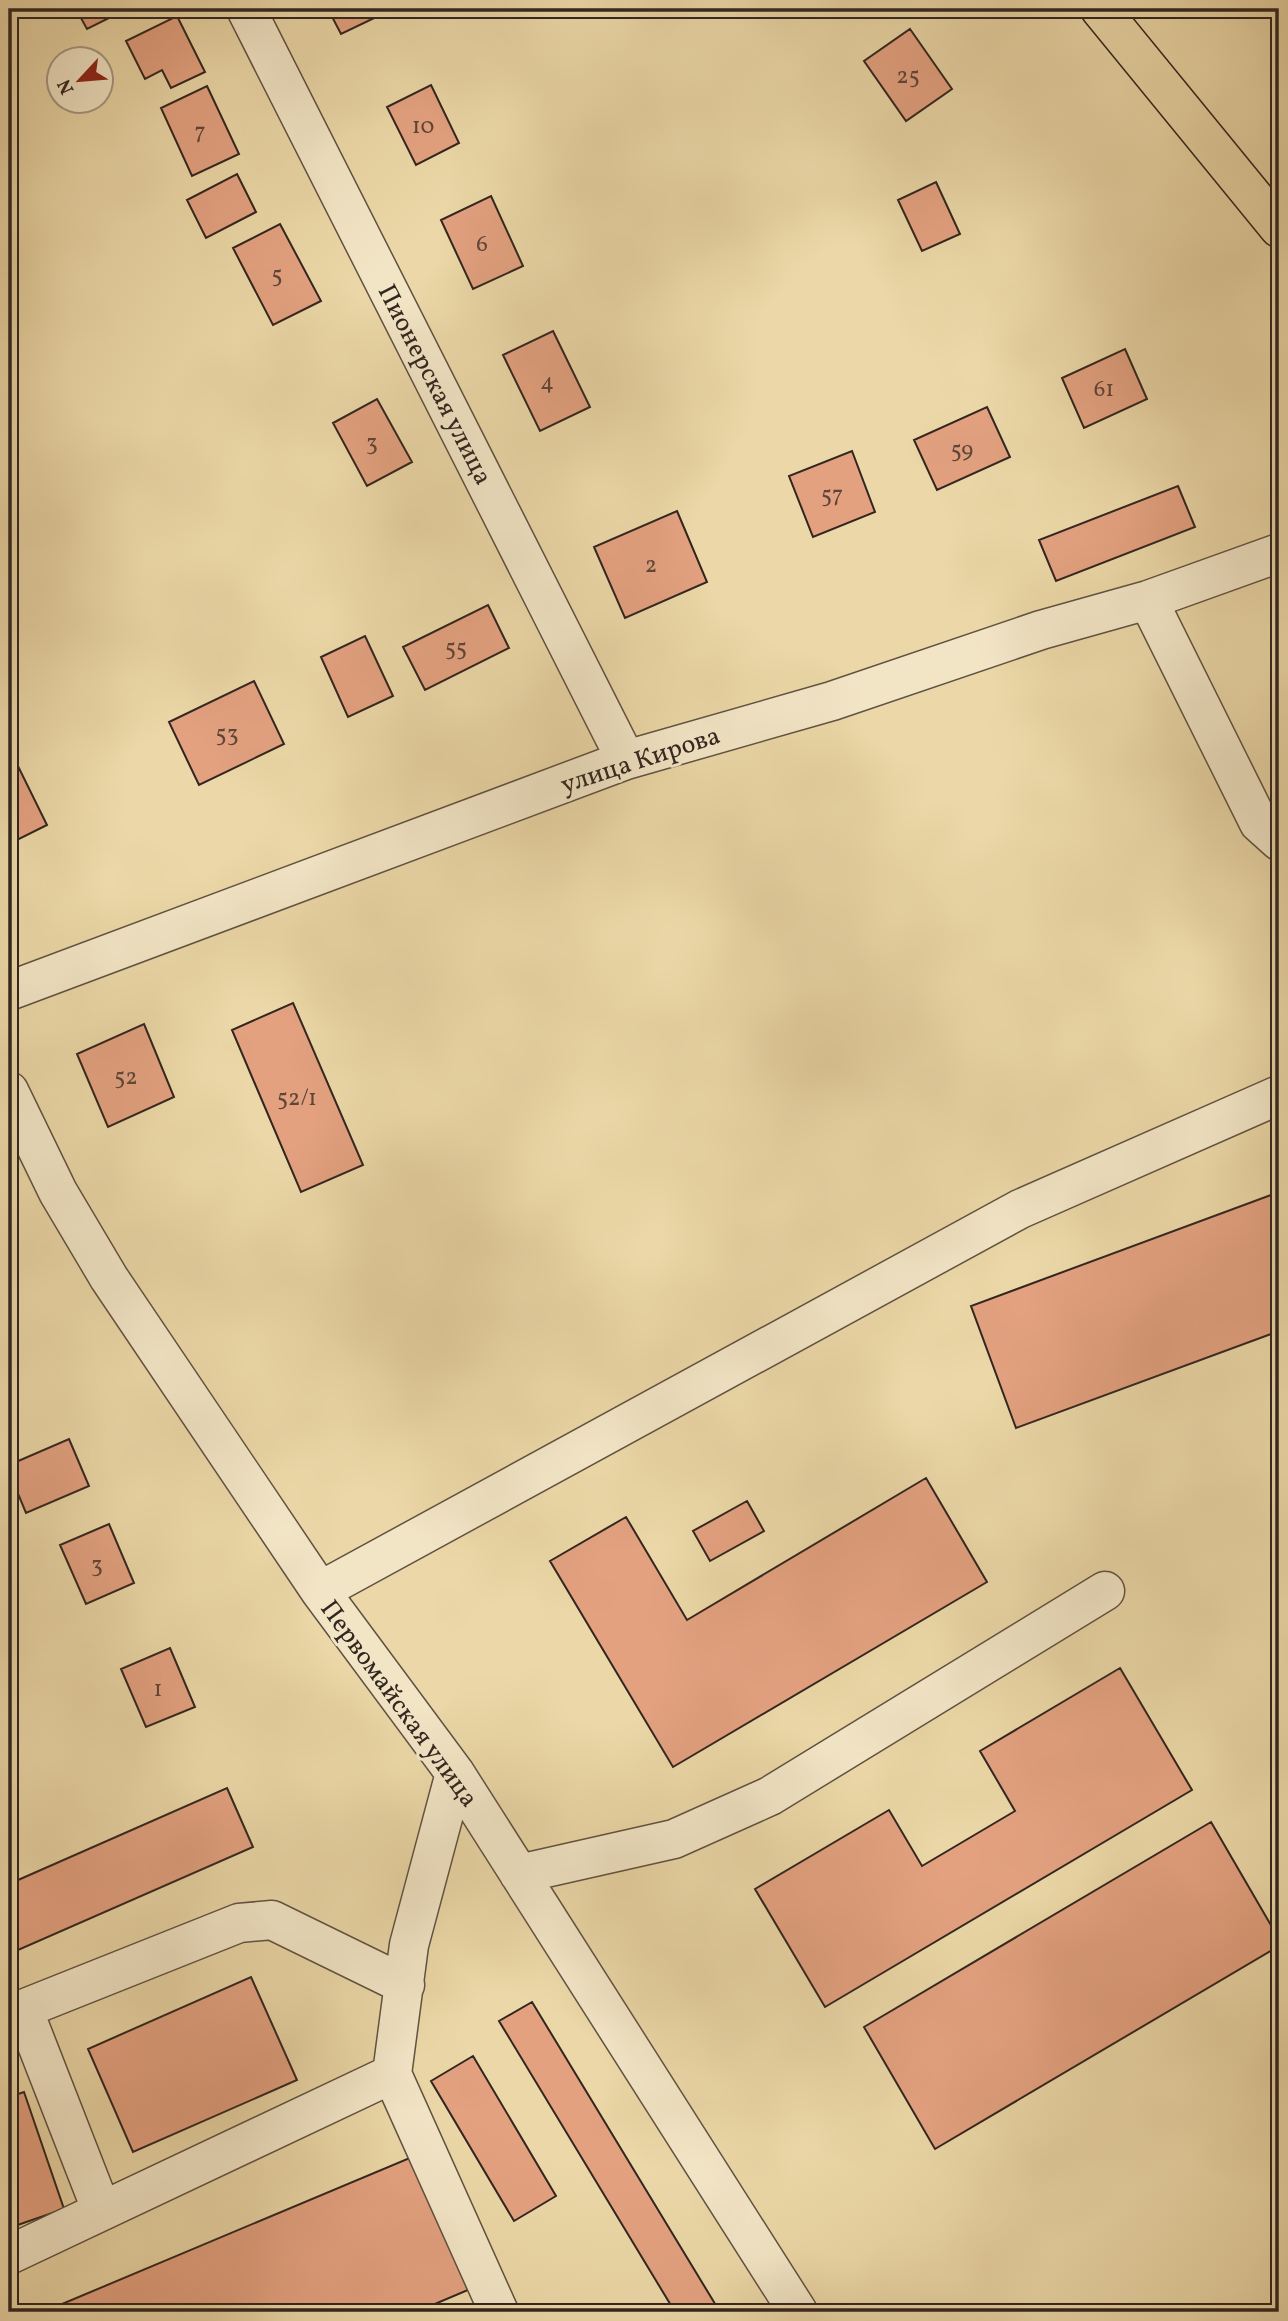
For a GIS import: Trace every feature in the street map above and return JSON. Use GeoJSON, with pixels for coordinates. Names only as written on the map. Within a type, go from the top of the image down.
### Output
{"type":"FeatureCollection","features":[{"type":"Feature","properties":{"kind":"main road"},"geometry":{"type":"LineString","coordinates":[[1100,9],[1279,228]]}},
{"type":"Feature","properties":{"kind":"street","name":"Пионерская улица"},"geometry":{"type":"LineString","coordinates":[[246,9],[626,760]]}},
{"type":"Feature","properties":{"kind":"street","name":"улица Кирова"},"geometry":{"type":"LineString","coordinates":[[9,991],[626,760],[832,701],[1041,630],[1148,600],[1279,553]]}},
{"type":"Feature","properties":{"kind":"street"},"geometry":{"type":"LineString","coordinates":[[1148,600],[1259,823],[1279,841]]}},
{"type":"Feature","properties":{"kind":"street","name":"Первомайская улица"},"geometry":{"type":"LineString","coordinates":[[9,1091],[58,1192],[109,1278],[320,1591],[455,1773],[798,2312]]}},
{"type":"Feature","properties":{"kind":"street"},"geometry":{"type":"LineString","coordinates":[[320,1591],[1020,1209],[1279,1095]]}},
{"type":"Feature","properties":{"kind":"street"},"geometry":{"type":"LineString","coordinates":[[519,1874],[674,1839],[770,1796],[1105,1591]]}},
{"type":"Feature","properties":{"kind":"street"},"geometry":{"type":"LineString","coordinates":[[455,1773],[409,1945],[392,2074],[499,2312]]}},
{"type":"Feature","properties":{"kind":"street"},"geometry":{"type":"LineString","coordinates":[[101,2209],[23,2009],[240,1923],[272,1920],[405,1985]]}},
{"type":"Feature","properties":{"kind":"street"},"geometry":{"type":"LineString","coordinates":[[9,2255],[101,2209],[392,2074]]}},
{"type":"Feature","properties":{"kind":"building"},"geometry":{"type":"Polygon","coordinates":[[[76,9],[127,9],[87,29],[76,9]]]}},
{"type":"Feature","properties":{"kind":"building"},"geometry":{"type":"Polygon","coordinates":[[[328,9],[393,9],[341,34],[328,9]]]}},
{"type":"Feature","properties":{"kind":"building"},"geometry":{"type":"Polygon","coordinates":[[[177,16],[205,72],[171,88],[162,70],[145,79],[126,41],[177,16]]]}},
{"type":"Feature","properties":{"kind":"building"},"geometry":{"type":"Polygon","coordinates":[[[910,29],[952,89],[906,121],[864,61],[910,29]]]}},
{"type":"Feature","properties":{"kind":"building"},"geometry":{"type":"Polygon","coordinates":[[[431,85],[459,143],[416,165],[387,107],[431,85]]]}},
{"type":"Feature","properties":{"kind":"building"},"geometry":{"type":"Polygon","coordinates":[[[207,86],[239,154],[192,176],[161,108],[207,86]]]}},
{"type":"Feature","properties":{"kind":"building"},"geometry":{"type":"Polygon","coordinates":[[[237,174],[256,212],[206,238],[187,200],[237,174]]]}},
{"type":"Feature","properties":{"kind":"building"},"geometry":{"type":"Polygon","coordinates":[[[936,182],[960,234],[922,251],[898,200],[936,182]]]}},
{"type":"Feature","properties":{"kind":"building"},"geometry":{"type":"Polygon","coordinates":[[[491,196],[523,266],[473,289],[441,220],[491,196]]]}},
{"type":"Feature","properties":{"kind":"building"},"geometry":{"type":"Polygon","coordinates":[[[280,224],[321,301],[273,325],[233,248],[280,224]]]}},
{"type":"Feature","properties":{"kind":"building"},"geometry":{"type":"Polygon","coordinates":[[[553,331],[590,407],[540,431],[503,355],[553,331]]]}},
{"type":"Feature","properties":{"kind":"building"},"geometry":{"type":"Polygon","coordinates":[[[1125,349],[1147,399],[1084,428],[1062,378],[1125,349]]]}},
{"type":"Feature","properties":{"kind":"building"},"geometry":{"type":"Polygon","coordinates":[[[377,399],[412,462],[367,486],[333,423],[377,399]]]}},
{"type":"Feature","properties":{"kind":"building"},"geometry":{"type":"Polygon","coordinates":[[[987,407],[1010,457],[937,490],[914,440],[987,407]]]}},
{"type":"Feature","properties":{"kind":"building"},"geometry":{"type":"Polygon","coordinates":[[[852,451],[875,512],[813,537],[789,476],[852,451]]]}},
{"type":"Feature","properties":{"kind":"building"},"geometry":{"type":"Polygon","coordinates":[[[1178,486],[1195,527],[1056,581],[1039,540],[1178,486]]]}},
{"type":"Feature","properties":{"kind":"building"},"geometry":{"type":"Polygon","coordinates":[[[677,511],[707,582],[625,618],[594,547],[677,511]]]}},
{"type":"Feature","properties":{"kind":"building"},"geometry":{"type":"Polygon","coordinates":[[[488,605],[509,648],[425,690],[403,647],[488,605]]]}},
{"type":"Feature","properties":{"kind":"building"},"geometry":{"type":"Polygon","coordinates":[[[365,636],[393,696],[348,717],[321,657],[365,636]]]}},
{"type":"Feature","properties":{"kind":"building"},"geometry":{"type":"Polygon","coordinates":[[[254,681],[284,744],[199,785],[169,722],[254,681]]]}},
{"type":"Feature","properties":{"kind":"building"},"geometry":{"type":"Polygon","coordinates":[[[13,756],[47,825],[9,844],[9,758],[13,756]]]}},
{"type":"Feature","properties":{"kind":"building"},"geometry":{"type":"Polygon","coordinates":[[[293,1003],[363,1165],[301,1192],[232,1030],[293,1003]]]}},
{"type":"Feature","properties":{"kind":"building"},"geometry":{"type":"Polygon","coordinates":[[[144,1024],[174,1097],[108,1127],[77,1054],[144,1024]]]}},
{"type":"Feature","properties":{"kind":"building"},"geometry":{"type":"Polygon","coordinates":[[[1279,1192],[1279,1331],[1016,1428],[971,1306],[1279,1192]]]}},
{"type":"Feature","properties":{"kind":"building"},"geometry":{"type":"Polygon","coordinates":[[[69,1439],[89,1486],[26,1513],[9,1472],[9,1465],[69,1439]]]}},
{"type":"Feature","properties":{"kind":"building"},"geometry":{"type":"Polygon","coordinates":[[[926,1478],[987,1582],[673,1767],[550,1561],[626,1517],[687,1620],[926,1478]]]}},
{"type":"Feature","properties":{"kind":"building"},"geometry":{"type":"Polygon","coordinates":[[[747,1501],[764,1531],[710,1561],[693,1531],[747,1501]]]}},
{"type":"Feature","properties":{"kind":"building"},"geometry":{"type":"Polygon","coordinates":[[[109,1524],[134,1583],[86,1604],[60,1545],[109,1524]]]}},
{"type":"Feature","properties":{"kind":"building"},"geometry":{"type":"Polygon","coordinates":[[[170,1648],[195,1707],[146,1727],[121,1669],[170,1648]]]}},
{"type":"Feature","properties":{"kind":"building"},"geometry":{"type":"Polygon","coordinates":[[[1120,1668],[1192,1790],[825,2007],[755,1889],[889,1810],[922,1866],[1015,1811],[980,1751],[1120,1668]]]}},
{"type":"Feature","properties":{"kind":"building"},"geometry":{"type":"Polygon","coordinates":[[[227,1788],[253,1847],[9,1954],[9,1884],[227,1788]]]}},
{"type":"Feature","properties":{"kind":"building"},"geometry":{"type":"Polygon","coordinates":[[[1211,1822],[1279,1939],[1279,1946],[935,2149],[864,2027],[1211,1822]]]}},
{"type":"Feature","properties":{"kind":"building"},"geometry":{"type":"Polygon","coordinates":[[[251,1977],[297,2080],[133,2152],[88,2049],[251,1977]]]}},
{"type":"Feature","properties":{"kind":"building"},"geometry":{"type":"Polygon","coordinates":[[[532,2002],[720,2312],[675,2312],[499,2021],[532,2002]]]}},
{"type":"Feature","properties":{"kind":"building"},"geometry":{"type":"Polygon","coordinates":[[[473,2056],[556,2196],[514,2221],[431,2081],[473,2056]]]}},
{"type":"Feature","properties":{"kind":"building"},"geometry":{"type":"Polygon","coordinates":[[[24,2092],[64,2209],[9,2228],[9,2097],[24,2092]]]}},
{"type":"Feature","properties":{"kind":"building"},"geometry":{"type":"Polygon","coordinates":[[[412,2157],[468,2290],[416,2312],[43,2312],[412,2157]]]}}]}
